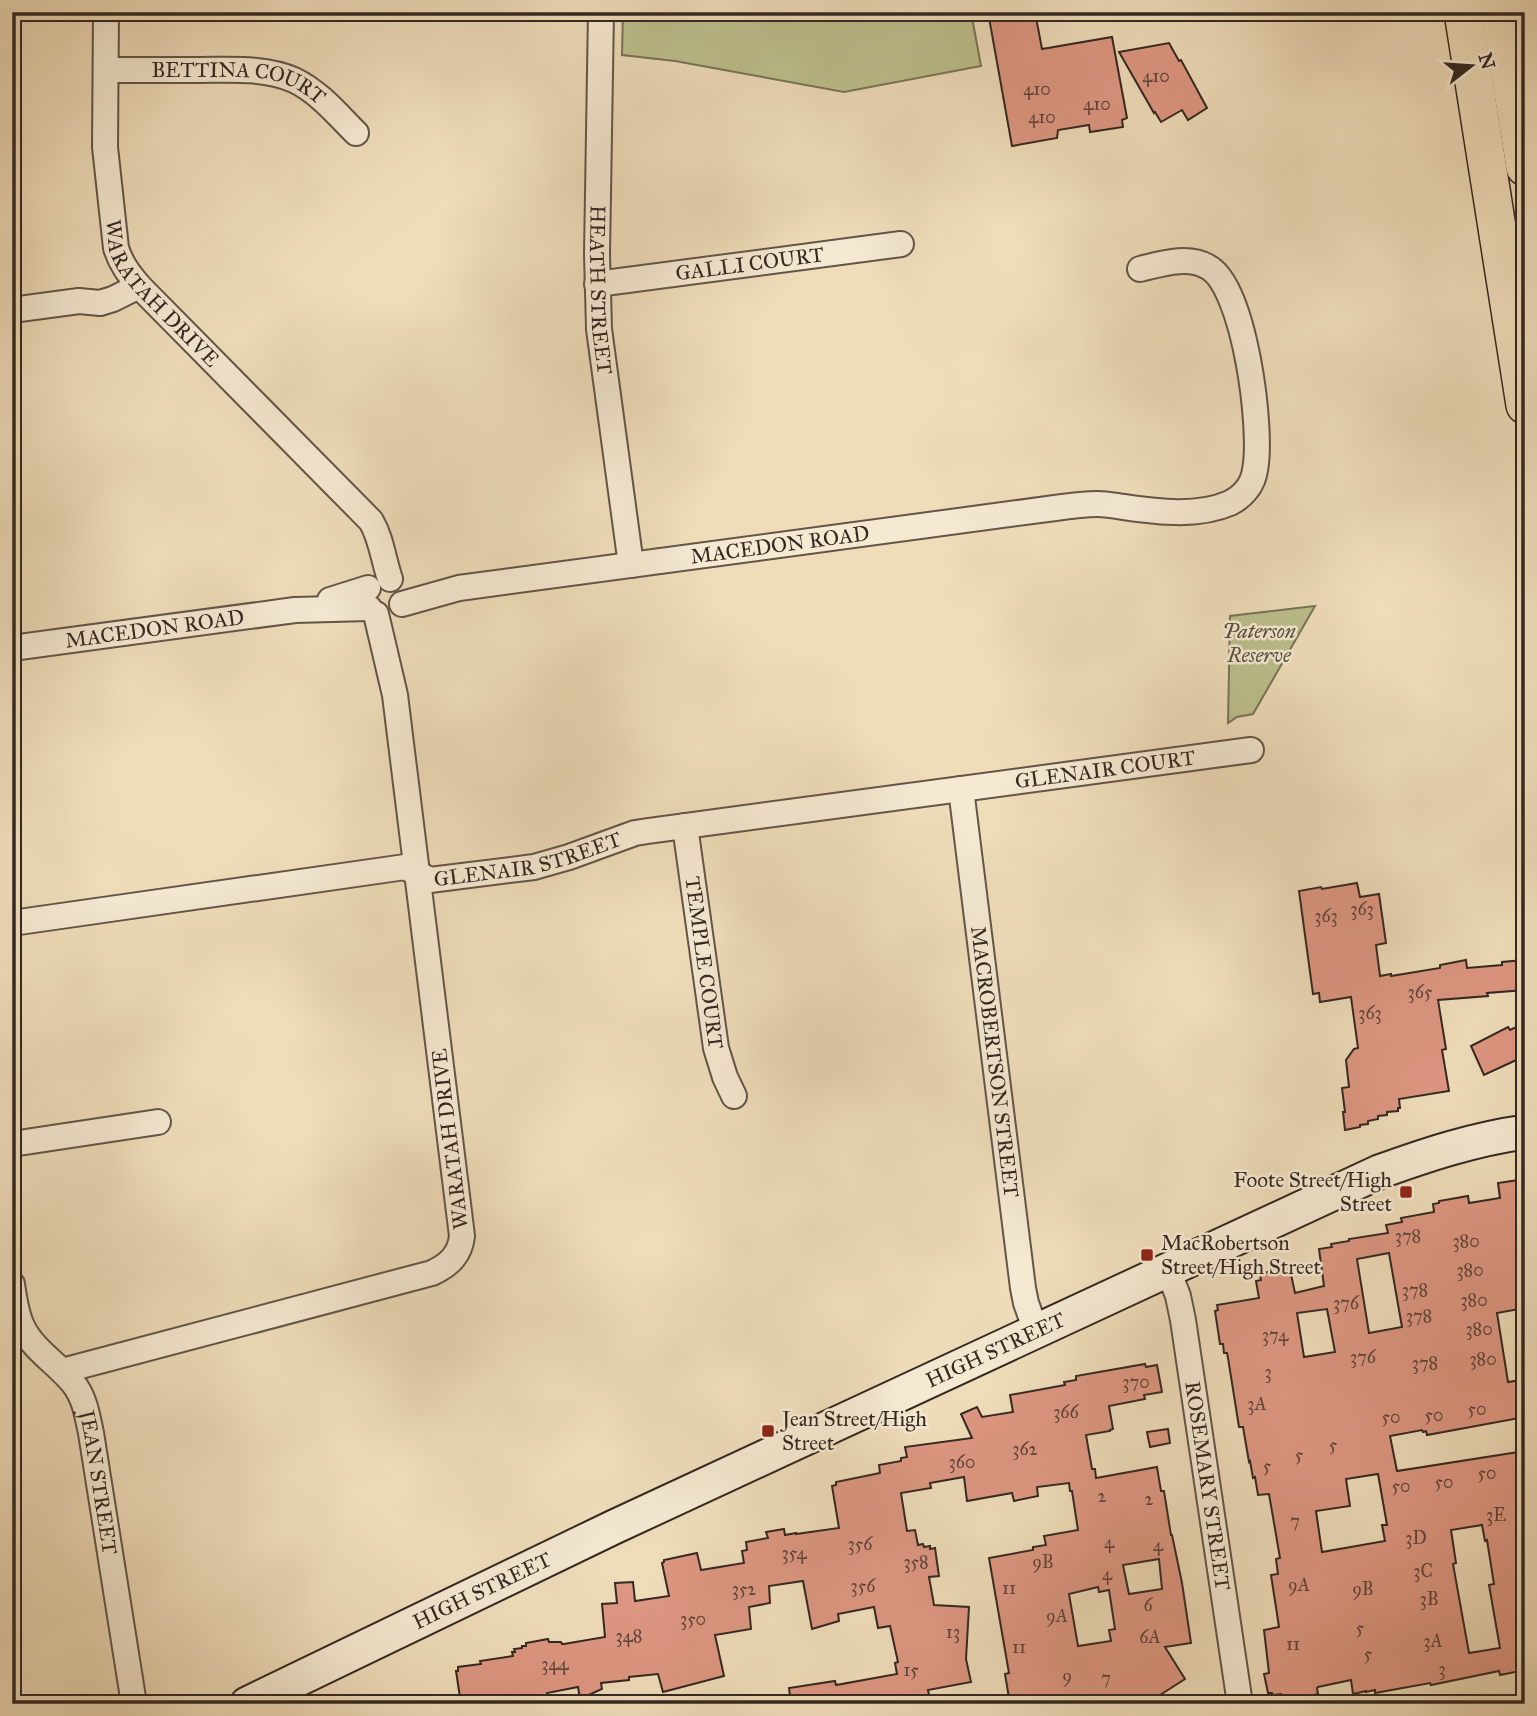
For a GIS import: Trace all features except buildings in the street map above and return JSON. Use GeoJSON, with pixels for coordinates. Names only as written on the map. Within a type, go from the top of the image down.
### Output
{"type":"FeatureCollection","features":[{"type":"Feature","properties":{"kind":"main road"},"geometry":{"type":"LineString","coordinates":[[1463,12],[1525,405]]}},
{"type":"Feature","properties":{"kind":"main road"},"geometry":{"type":"LineString","coordinates":[[1500,12],[1525,167]]}},
{"type":"Feature","properties":{"kind":"main road","name":"HIGH STREET"},"geometry":{"type":"LineString","coordinates":[[247,1704],[614,1527],[1379,1172],[1471,1143],[1525,1132]]}},
{"type":"Feature","properties":{"kind":"street","name":"WARATAH DRIVE"},"geometry":{"type":"LineString","coordinates":[[62,1371],[432,1273],[454,1259],[463,1236],[377,532],[361,510],[133,279],[119,259],[105,157],[106,12]]}},
{"type":"Feature","properties":{"kind":"street","name":"HEATH STREET"},"geometry":{"type":"LineString","coordinates":[[601,12],[597,285],[599,329],[631,565]]}},
{"type":"Feature","properties":{"kind":"street","name":"BETTINA COURT"},"geometry":{"type":"LineString","coordinates":[[106,70],[227,70],[279,75],[309,88],[356,133]]}},
{"type":"Feature","properties":{"kind":"street","name":"GALLI COURT"},"geometry":{"type":"LineString","coordinates":[[597,285],[901,244]]}},
{"type":"Feature","properties":{"kind":"street","name":"MACEDON ROAD"},"geometry":{"type":"LineString","coordinates":[[12,647],[1042,509],[1100,504],[1176,512],[1218,507],[1240,496],[1252,481],[1256,470],[1250,374],[1241,330],[1223,282],[1208,267],[1197,263],[1173,262],[1140,269]]}},
{"type":"Feature","properties":{"kind":"street"},"geometry":{"type":"LineString","coordinates":[[12,310],[79,301],[105,287],[133,279]]}},
{"type":"Feature","properties":{"kind":"street","name":"GLENAIR COURT"},"geometry":{"type":"LineString","coordinates":[[961,789],[1251,750]]}},
{"type":"Feature","properties":{"kind":"street","name":"GLENAIR STREET"},"geometry":{"type":"LineString","coordinates":[[12,923],[405,867],[430,880],[534,867],[635,833],[961,789]]}},
{"type":"Feature","properties":{"kind":"street","name":"MACROBERTSON STREET"},"geometry":{"type":"LineString","coordinates":[[961,789],[1023,1288],[1036,1331]]}},
{"type":"Feature","properties":{"kind":"street","name":"TEMPLE COURT"},"geometry":{"type":"LineString","coordinates":[[685,825],[716,1048],[734,1096]]}},
{"type":"Feature","properties":{"kind":"street"},"geometry":{"type":"LineString","coordinates":[[12,1144],[158,1122]]}},
{"type":"Feature","properties":{"kind":"street","name":"ROSEMARY STREET"},"geometry":{"type":"LineString","coordinates":[[1168,1270],[1178,1296],[1183,1320],[1240,1704]]}},
{"type":"Feature","properties":{"kind":"street","name":"JEAN STREET"},"geometry":{"type":"LineString","coordinates":[[12,1284],[23,1328],[38,1349],[73,1383],[85,1404],[134,1704]]}},
{"type":"Feature","properties":{"kind":"green space"},"geometry":{"type":"Polygon","coordinates":[[[623,12],[971,12],[981,66],[844,92],[675,61],[622,55],[623,12]]]}},
{"type":"Feature","properties":{"kind":"green space","name":"Paterson Reserve"},"geometry":{"type":"Polygon","coordinates":[[[1315,606],[1253,714],[1237,717],[1228,723],[1230,616],[1315,606]]]}},
{"type":"Feature","properties":{"kind":"place","name":"Foote Street/High Street"},"geometry":{"type":"Point","coordinates":[1406,1192]}},
{"type":"Feature","properties":{"kind":"place","name":"MacRobertson Street/High Street"},"geometry":{"type":"Point","coordinates":[1147,1255]}},
{"type":"Feature","properties":{"kind":"place","name":"Jean Street/High Street"},"geometry":{"type":"Point","coordinates":[768,1431]}}]}
